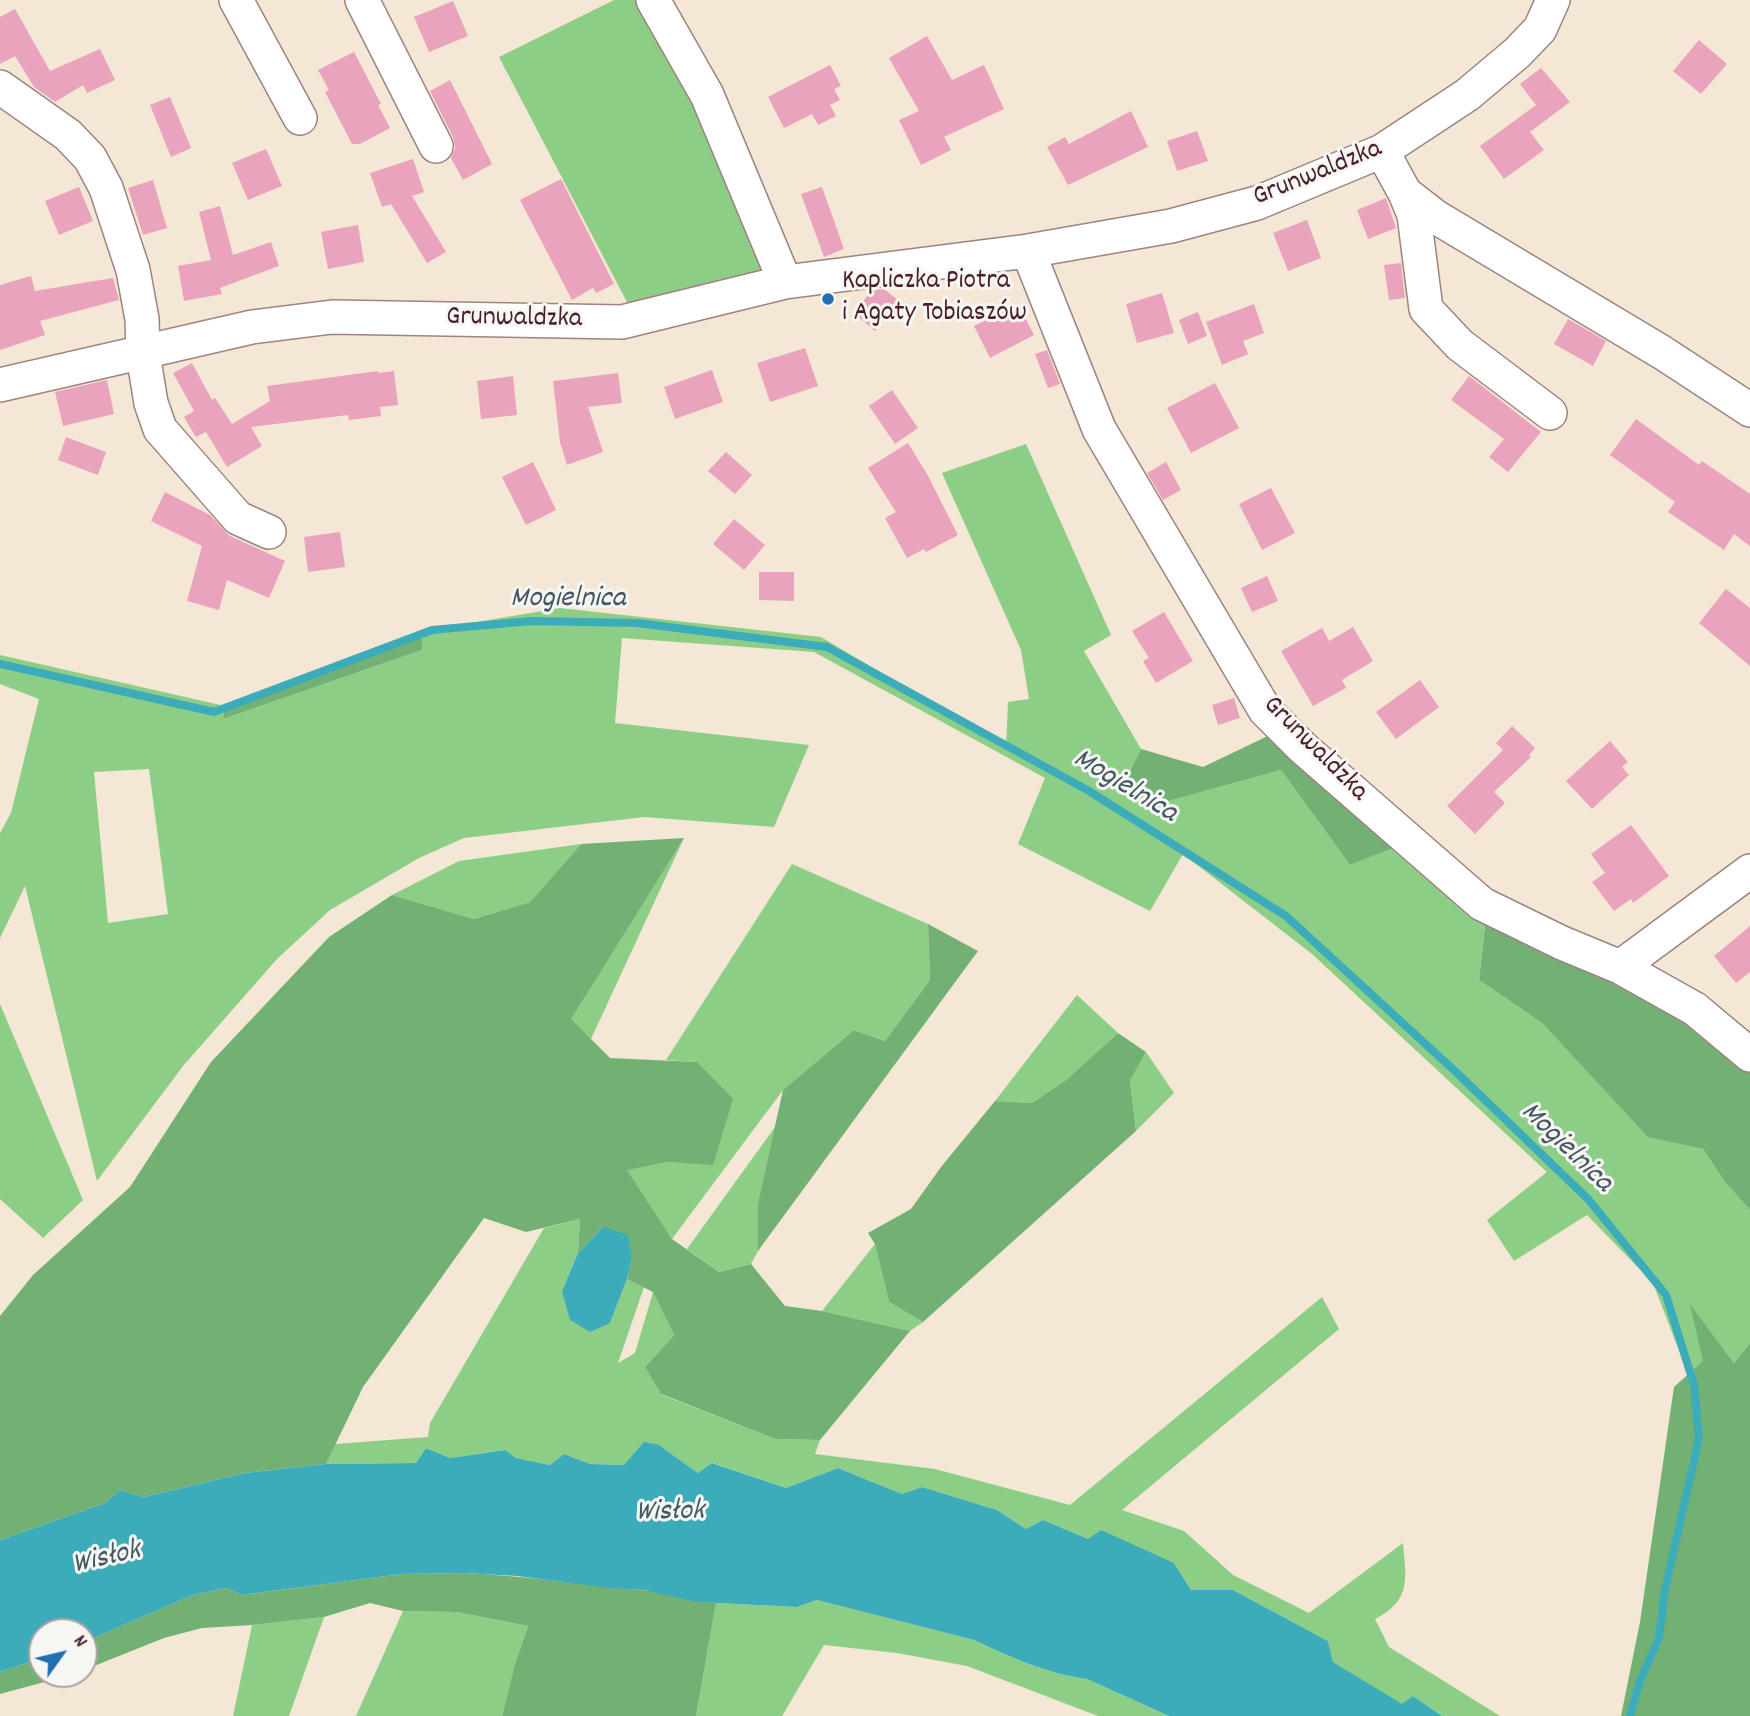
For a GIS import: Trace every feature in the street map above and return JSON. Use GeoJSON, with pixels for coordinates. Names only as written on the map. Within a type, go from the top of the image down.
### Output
{"type":"FeatureCollection","features":[{"type":"Feature","properties":{"kind":"street"},"geometry":{"type":"LineString","coordinates":[[236,0],[300,118]]}},
{"type":"Feature","properties":{"kind":"street"},"geometry":{"type":"LineString","coordinates":[[362,0],[436,146]]}},
{"type":"Feature","properties":{"kind":"street"},"geometry":{"type":"LineString","coordinates":[[653,0],[706,95],[785,282]]}},
{"type":"Feature","properties":{"kind":"street","name":"Grunwaldzka"},"geometry":{"type":"LineString","coordinates":[[0,385],[253,327],[332,317],[622,322],[785,282],[1028,251],[1171,226],[1257,202],[1382,151],[1467,95],[1517,54],[1540,29],[1553,0]]}},
{"type":"Feature","properties":{"kind":"street"},"geometry":{"type":"LineString","coordinates":[[0,87],[68,135],[93,165],[106,188],[133,270],[142,319],[143,354],[151,403],[160,429],[238,518],[270,532]]}},
{"type":"Feature","properties":{"kind":"street"},"geometry":{"type":"LineString","coordinates":[[1382,151],[1414,215],[1426,309],[1460,345],[1550,413]]}},
{"type":"Feature","properties":{"kind":"street"},"geometry":{"type":"LineString","coordinates":[[1405,193],[1436,217],[1651,345],[1750,410]]}},
{"type":"Feature","properties":{"kind":"street","name":"Grunwaldzka"},"geometry":{"type":"LineString","coordinates":[[1028,251],[1099,429],[1265,710],[1302,747],[1482,904],[1619,967],[1695,1009],[1750,1055]]}},
{"type":"Feature","properties":{"kind":"street"},"geometry":{"type":"LineString","coordinates":[[1619,967],[1750,871]]}},
{"type":"Feature","properties":{"kind":"green space"},"geometry":{"type":"Polygon","coordinates":[[[614,0],[642,0],[702,106],[774,272],[629,306],[499,57],[614,0]]]}},
{"type":"Feature","properties":{"kind":"green space"},"geometry":{"type":"Polygon","coordinates":[[[1026,444],[1111,635],[1084,651],[1141,749],[1127,777],[1158,804],[1281,770],[1350,865],[1396,847],[1486,917],[1479,980],[1542,1023],[1648,1136],[1703,1149],[1725,1182],[1750,1210],[1750,1343],[1734,1363],[1691,1306],[1704,1361],[1688,1374],[1653,1283],[1587,1215],[1514,1261],[1487,1220],[1547,1172],[1312,954],[1183,854],[1150,911],[1018,844],[1045,778],[814,652],[622,638],[615,723],[809,745],[774,827],[644,817],[464,838],[419,858],[330,910],[277,959],[183,1066],[97,1181],[25,886],[0,938],[0,833],[11,813],[39,699],[0,684],[0,655],[225,706],[223,719],[422,650],[423,631],[560,608],[821,637],[1006,747],[1008,702],[1029,699],[1021,650],[942,473],[1026,444]],[[149,769],[94,772],[108,923],[168,914],[149,769]]]}},
{"type":"Feature","properties":{"kind":"green space"},"geometry":{"type":"Polygon","coordinates":[[[423,631],[422,650],[223,719],[225,706],[423,631]]]}},
{"type":"Feature","properties":{"kind":"green space"},"geometry":{"type":"Polygon","coordinates":[[[1272,734],[1396,847],[1350,865],[1281,770],[1158,804],[1127,777],[1141,749],[1203,767],[1272,734]]]}},
{"type":"Feature","properties":{"kind":"green space"},"geometry":{"type":"Polygon","coordinates":[[[684,838],[591,1039],[570,1019],[684,838]]]}},
{"type":"Feature","properties":{"kind":"green space"},"geometry":{"type":"Polygon","coordinates":[[[684,838],[571,1019],[610,1058],[697,1062],[733,1099],[713,1165],[667,1162],[627,1170],[672,1239],[719,1272],[751,1264],[785,1306],[822,1311],[910,1331],[820,1440],[775,1439],[661,1394],[645,1367],[674,1335],[653,1292],[627,1279],[632,1260],[603,1227],[578,1253],[580,1219],[526,1232],[484,1218],[363,1387],[326,1464],[245,1473],[144,1497],[120,1490],[105,1503],[0,1540],[0,1316],[33,1275],[130,1187],[211,1062],[329,937],[392,895],[474,919],[530,902],[581,844],[684,838]]]}},
{"type":"Feature","properties":{"kind":"green space"},"geometry":{"type":"Polygon","coordinates":[[[581,844],[530,902],[474,919],[392,895],[459,861],[581,844]]]}},
{"type":"Feature","properties":{"kind":"green space"},"geometry":{"type":"Polygon","coordinates":[[[792,864],[928,924],[930,980],[885,1041],[854,1030],[783,1090],[672,1239],[626,1169],[667,1162],[713,1164],[697,1062],[666,1060],[792,864]]]}},
{"type":"Feature","properties":{"kind":"green space"},"geometry":{"type":"Polygon","coordinates":[[[1486,917],[1638,984],[1750,1071],[1750,1210],[1725,1182],[1703,1149],[1648,1137],[1542,1023],[1479,980],[1486,917]]]}},
{"type":"Feature","properties":{"kind":"green space"},"geometry":{"type":"Polygon","coordinates":[[[928,924],[978,951],[758,1251],[758,1203],[783,1090],[854,1030],[885,1041],[930,980],[928,924]]]}},
{"type":"Feature","properties":{"kind":"green space"},"geometry":{"type":"Polygon","coordinates":[[[1077,995],[1118,1033],[1066,1080],[1032,1103],[995,1101],[1077,995]]]}},
{"type":"Feature","properties":{"kind":"green space"},"geometry":{"type":"Polygon","coordinates":[[[0,1004],[83,1200],[43,1238],[0,1199],[0,1004]]]}},
{"type":"Feature","properties":{"kind":"green space"},"geometry":{"type":"Polygon","coordinates":[[[1118,1033],[1146,1052],[1130,1081],[1136,1131],[923,1322],[889,1302],[875,1244],[868,1233],[911,1209],[941,1167],[995,1101],[1032,1103],[1066,1080],[1118,1033]]]}},
{"type":"Feature","properties":{"kind":"green space"},"geometry":{"type":"Polygon","coordinates":[[[1146,1052],[1174,1093],[1136,1131],[1130,1081],[1146,1052]]]}},
{"type":"Feature","properties":{"kind":"green space"},"geometry":{"type":"Polygon","coordinates":[[[775,1127],[758,1203],[758,1251],[751,1264],[719,1272],[687,1249],[775,1127]]]}},
{"type":"Feature","properties":{"kind":"green space"},"geometry":{"type":"Polygon","coordinates":[[[580,1219],[578,1253],[562,1291],[610,1323],[627,1279],[644,1287],[618,1363],[635,1353],[653,1292],[674,1335],[645,1367],[662,1395],[775,1439],[820,1440],[815,1454],[935,1469],[1070,1505],[1322,1297],[1339,1329],[1122,1510],[1184,1531],[1233,1575],[1309,1613],[1403,1543],[1405,1577],[1401,1596],[1387,1612],[1375,1619],[1389,1647],[1500,1716],[1442,1716],[1413,1696],[1402,1705],[1333,1662],[1328,1641],[1233,1590],[1191,1590],[1174,1563],[1088,1539],[1043,1520],[1026,1529],[997,1510],[922,1487],[902,1494],[838,1468],[786,1488],[713,1463],[698,1473],[659,1445],[624,1465],[590,1464],[564,1454],[550,1465],[516,1458],[504,1450],[450,1458],[426,1448],[416,1463],[326,1464],[335,1444],[428,1437],[430,1423],[544,1228],[580,1219]]]}},
{"type":"Feature","properties":{"kind":"green space"},"geometry":{"type":"Polygon","coordinates":[[[875,1244],[889,1302],[923,1322],[910,1331],[822,1311],[875,1244]]]}},
{"type":"Feature","properties":{"kind":"green space"},"geometry":{"type":"Polygon","coordinates":[[[1690,1304],[1734,1363],[1750,1343],[1750,1716],[1621,1716],[1640,1622],[1674,1387],[1703,1361],[1690,1304]]]}},
{"type":"Feature","properties":{"kind":"green space"},"geometry":{"type":"Polygon","coordinates":[[[464,1573],[530,1578],[650,1591],[716,1603],[696,1716],[502,1716],[528,1626],[457,1612],[403,1611],[370,1603],[324,1617],[202,1628],[164,1638],[98,1664],[98,1636],[193,1595],[227,1588],[241,1595],[402,1574],[464,1573]]]}},
{"type":"Feature","properties":{"kind":"green space"},"geometry":{"type":"Polygon","coordinates":[[[817,1600],[974,1640],[1044,1669],[1087,1679],[1169,1716],[1098,1716],[967,1666],[897,1653],[824,1645],[782,1716],[696,1716],[716,1603],[797,1607],[817,1600]]]}},
{"type":"Feature","properties":{"kind":"green space"},"geometry":{"type":"Polygon","coordinates":[[[403,1611],[457,1612],[528,1626],[502,1716],[356,1716],[403,1611]]]}},
{"type":"Feature","properties":{"kind":"green space"},"geometry":{"type":"Polygon","coordinates":[[[324,1617],[289,1716],[233,1716],[252,1625],[324,1617]]]}},
{"type":"Feature","properties":{"kind":"green space"},"geometry":{"type":"Polygon","coordinates":[[[28,1663],[28,1686],[0,1694],[0,1672],[28,1663]]]}},
{"type":"Feature","properties":{"kind":"water"},"geometry":{"type":"Polygon","coordinates":[[[603,1227],[628,1235],[632,1260],[610,1323],[590,1332],[570,1320],[562,1291],[578,1253],[603,1227]]]}},
{"type":"Feature","properties":{"kind":"water","name":"Wisłok"},"geometry":{"type":"Polygon","coordinates":[[[644,1442],[659,1445],[698,1473],[712,1463],[786,1488],[838,1468],[902,1494],[922,1487],[997,1510],[1026,1529],[1043,1520],[1088,1539],[1101,1530],[1174,1563],[1191,1590],[1233,1590],[1328,1641],[1333,1662],[1402,1704],[1413,1696],[1442,1716],[1169,1716],[1087,1679],[1044,1669],[974,1640],[817,1600],[797,1607],[716,1603],[692,1601],[644,1590],[464,1573],[402,1574],[241,1595],[227,1588],[193,1595],[98,1636],[98,1618],[28,1618],[28,1663],[0,1672],[0,1540],[105,1503],[120,1490],[144,1497],[245,1473],[326,1464],[416,1463],[426,1448],[450,1458],[505,1450],[516,1458],[550,1465],[564,1454],[590,1464],[624,1465],[644,1442]]]}},
{"type":"Feature","properties":{"kind":"building"},"geometry":{"type":"Polygon","coordinates":[[[453,1],[468,36],[429,52],[414,17],[453,1]]]}},
{"type":"Feature","properties":{"kind":"building"},"geometry":{"type":"Polygon","coordinates":[[[15,9],[50,71],[100,49],[115,80],[87,93],[83,85],[55,102],[34,87],[15,56],[0,64],[0,17],[15,9]]]}},
{"type":"Feature","properties":{"kind":"building"},"geometry":{"type":"Polygon","coordinates":[[[927,36],[952,80],[984,65],[1004,109],[944,137],[951,150],[921,165],[899,120],[919,111],[889,58],[927,36]]]}},
{"type":"Feature","properties":{"kind":"building"},"geometry":{"type":"Polygon","coordinates":[[[1699,40],[1727,64],[1701,94],[1673,71],[1699,40]]]}},
{"type":"Feature","properties":{"kind":"building"},"geometry":{"type":"Polygon","coordinates":[[[354,52],[381,104],[378,105],[390,128],[360,144],[352,144],[325,92],[329,90],[318,70],[354,52]]]}},
{"type":"Feature","properties":{"kind":"building"},"geometry":{"type":"Polygon","coordinates":[[[830,65],[841,86],[834,89],[840,100],[830,105],[836,116],[818,125],[812,114],[784,128],[768,97],[830,65]]]}},
{"type":"Feature","properties":{"kind":"building"},"geometry":{"type":"Polygon","coordinates":[[[1541,68],[1570,102],[1530,132],[1544,150],[1504,179],[1480,146],[1536,105],[1520,84],[1541,68]]]}},
{"type":"Feature","properties":{"kind":"building"},"geometry":{"type":"Polygon","coordinates":[[[450,80],[492,164],[463,180],[451,158],[455,148],[453,137],[430,91],[450,80]]]}},
{"type":"Feature","properties":{"kind":"building"},"geometry":{"type":"Polygon","coordinates":[[[170,97],[191,148],[171,157],[150,105],[170,97]]]}},
{"type":"Feature","properties":{"kind":"building"},"geometry":{"type":"Polygon","coordinates":[[[1131,111],[1148,147],[1068,185],[1047,147],[1065,137],[1069,144],[1131,111]]]}},
{"type":"Feature","properties":{"kind":"building"},"geometry":{"type":"Polygon","coordinates":[[[1197,131],[1208,161],[1177,171],[1167,141],[1197,131]]]}},
{"type":"Feature","properties":{"kind":"building"},"geometry":{"type":"Polygon","coordinates":[[[266,149],[282,186],[248,200],[232,163],[266,149]]]}},
{"type":"Feature","properties":{"kind":"building"},"geometry":{"type":"Polygon","coordinates":[[[413,159],[424,192],[412,196],[446,252],[427,263],[391,204],[382,207],[370,173],[413,159]]]}},
{"type":"Feature","properties":{"kind":"building"},"geometry":{"type":"Polygon","coordinates":[[[561,179],[614,284],[596,293],[593,288],[572,300],[520,200],[561,179]]]}},
{"type":"Feature","properties":{"kind":"building"},"geometry":{"type":"Polygon","coordinates":[[[153,180],[167,228],[143,235],[128,188],[153,180]]]}},
{"type":"Feature","properties":{"kind":"building"},"geometry":{"type":"Polygon","coordinates":[[[79,187],[93,221],[59,235],[45,201],[79,187]]]}},
{"type":"Feature","properties":{"kind":"building"},"geometry":{"type":"Polygon","coordinates":[[[822,187],[844,249],[824,257],[801,194],[822,187]]]}},
{"type":"Feature","properties":{"kind":"building"},"geometry":{"type":"Polygon","coordinates":[[[1386,198],[1396,228],[1368,239],[1357,210],[1386,198]]]}},
{"type":"Feature","properties":{"kind":"building"},"geometry":{"type":"Polygon","coordinates":[[[220,206],[233,255],[271,242],[279,266],[220,288],[222,294],[184,301],[178,266],[211,260],[199,212],[220,206]]]}},
{"type":"Feature","properties":{"kind":"building"},"geometry":{"type":"Polygon","coordinates":[[[1307,220],[1321,258],[1288,271],[1273,233],[1307,220]]]}},
{"type":"Feature","properties":{"kind":"building"},"geometry":{"type":"Polygon","coordinates":[[[358,225],[364,262],[328,269],[321,232],[358,225]]]}},
{"type":"Feature","properties":{"kind":"building"},"geometry":{"type":"Polygon","coordinates":[[[1401,263],[1405,298],[1389,300],[1384,265],[1401,263]]]}},
{"type":"Feature","properties":{"kind":"building"},"geometry":{"type":"Polygon","coordinates":[[[31,276],[35,291],[113,278],[119,300],[40,321],[45,335],[0,350],[0,285],[31,276]]]}},
{"type":"Feature","properties":{"kind":"building"},"geometry":{"type":"Polygon","coordinates":[[[884,289],[899,301],[875,331],[854,313],[872,290],[884,289]]]}},
{"type":"Feature","properties":{"kind":"building"},"geometry":{"type":"Polygon","coordinates":[[[1162,293],[1174,333],[1137,343],[1126,304],[1162,293]]]}},
{"type":"Feature","properties":{"kind":"building"},"geometry":{"type":"Polygon","coordinates":[[[1018,304],[1034,335],[990,358],[974,326],[1018,304]]]}},
{"type":"Feature","properties":{"kind":"building"},"geometry":{"type":"Polygon","coordinates":[[[1254,304],[1264,333],[1243,341],[1248,354],[1222,365],[1206,322],[1254,304]]]}},
{"type":"Feature","properties":{"kind":"building"},"geometry":{"type":"Polygon","coordinates":[[[1198,312],[1207,336],[1188,344],[1179,320],[1198,312]]]}},
{"type":"Feature","properties":{"kind":"building"},"geometry":{"type":"Polygon","coordinates":[[[1568,319],[1606,341],[1593,366],[1554,344],[1568,319]]]}},
{"type":"Feature","properties":{"kind":"building"},"geometry":{"type":"Polygon","coordinates":[[[805,348],[818,386],[770,402],[757,363],[805,348]]]}},
{"type":"Feature","properties":{"kind":"building"},"geometry":{"type":"Polygon","coordinates":[[[1047,350],[1060,384],[1048,388],[1035,354],[1047,350]]]}},
{"type":"Feature","properties":{"kind":"building"},"geometry":{"type":"Polygon","coordinates":[[[192,363],[212,400],[215,398],[232,424],[270,401],[267,386],[378,371],[394,371],[398,405],[380,407],[381,416],[349,420],[348,415],[251,427],[262,446],[227,467],[206,432],[196,437],[184,417],[194,411],[173,373],[192,363]]]}},
{"type":"Feature","properties":{"kind":"building"},"geometry":{"type":"Polygon","coordinates":[[[712,370],[723,402],[675,419],[664,387],[712,370]]]}},
{"type":"Feature","properties":{"kind":"building"},"geometry":{"type":"Polygon","coordinates":[[[618,373],[622,403],[588,407],[603,452],[567,465],[560,442],[553,381],[618,373]]]}},
{"type":"Feature","properties":{"kind":"building"},"geometry":{"type":"Polygon","coordinates":[[[513,376],[517,415],[481,419],[477,381],[513,376]]]}},
{"type":"Feature","properties":{"kind":"building"},"geometry":{"type":"Polygon","coordinates":[[[1469,376],[1541,432],[1508,472],[1489,457],[1504,439],[1451,400],[1469,376]]]}},
{"type":"Feature","properties":{"kind":"building"},"geometry":{"type":"Polygon","coordinates":[[[107,380],[114,414],[63,426],[55,392],[107,380]]]}},
{"type":"Feature","properties":{"kind":"building"},"geometry":{"type":"Polygon","coordinates":[[[1215,383],[1239,428],[1191,453],[1167,408],[1215,383]]]}},
{"type":"Feature","properties":{"kind":"building"},"geometry":{"type":"Polygon","coordinates":[[[892,390],[918,428],[895,444],[869,406],[892,390]]]}},
{"type":"Feature","properties":{"kind":"building"},"geometry":{"type":"Polygon","coordinates":[[[1636,419],[1699,465],[1702,461],[1750,494],[1750,546],[1734,534],[1724,550],[1668,512],[1675,502],[1610,455],[1636,419]]]}},
{"type":"Feature","properties":{"kind":"building"},"geometry":{"type":"Polygon","coordinates":[[[66,437],[106,452],[98,475],[58,460],[66,437]]]}},
{"type":"Feature","properties":{"kind":"building"},"geometry":{"type":"Polygon","coordinates":[[[908,443],[958,535],[926,552],[924,549],[907,558],[885,518],[896,512],[868,468],[908,443]]]}},
{"type":"Feature","properties":{"kind":"building"},"geometry":{"type":"Polygon","coordinates":[[[726,452],[752,475],[735,494],[708,471],[726,452]]]}},
{"type":"Feature","properties":{"kind":"building"},"geometry":{"type":"Polygon","coordinates":[[[533,462],[556,510],[526,525],[502,477],[533,462]]]}},
{"type":"Feature","properties":{"kind":"building"},"geometry":{"type":"Polygon","coordinates":[[[1166,462],[1181,490],[1163,500],[1147,473],[1166,462]]]}},
{"type":"Feature","properties":{"kind":"building"},"geometry":{"type":"Polygon","coordinates":[[[1271,488],[1295,533],[1262,550],[1239,504],[1271,488]]]}},
{"type":"Feature","properties":{"kind":"building"},"geometry":{"type":"Polygon","coordinates":[[[165,492],[210,515],[230,536],[285,561],[269,598],[227,580],[219,610],[187,601],[202,546],[151,521],[165,492]]]}},
{"type":"Feature","properties":{"kind":"building"},"geometry":{"type":"Polygon","coordinates":[[[734,519],[765,545],[744,570],[713,544],[734,519]]]}},
{"type":"Feature","properties":{"kind":"building"},"geometry":{"type":"Polygon","coordinates":[[[340,532],[345,567],[308,572],[304,537],[340,532]]]}},
{"type":"Feature","properties":{"kind":"building"},"geometry":{"type":"Polygon","coordinates":[[[759,572],[794,572],[794,601],[759,600],[759,572]]]}},
{"type":"Feature","properties":{"kind":"building"},"geometry":{"type":"Polygon","coordinates":[[[1267,576],[1278,601],[1252,612],[1241,588],[1267,576]]]}},
{"type":"Feature","properties":{"kind":"building"},"geometry":{"type":"Polygon","coordinates":[[[1726,589],[1750,608],[1750,666],[1699,623],[1726,589]]]}},
{"type":"Feature","properties":{"kind":"building"},"geometry":{"type":"Polygon","coordinates":[[[1164,612],[1193,661],[1156,683],[1143,661],[1149,658],[1132,631],[1164,612]]]}},
{"type":"Feature","properties":{"kind":"building"},"geometry":{"type":"Polygon","coordinates":[[[1353,627],[1373,661],[1342,680],[1346,688],[1313,706],[1281,651],[1322,628],[1329,641],[1353,627]]]}},
{"type":"Feature","properties":{"kind":"building"},"geometry":{"type":"Polygon","coordinates":[[[1420,680],[1439,707],[1396,739],[1376,712],[1420,680]]]}},
{"type":"Feature","properties":{"kind":"building"},"geometry":{"type":"Polygon","coordinates":[[[1234,698],[1240,718],[1218,725],[1212,705],[1234,698]]]}},
{"type":"Feature","properties":{"kind":"building"},"geometry":{"type":"Polygon","coordinates":[[[1512,726],[1535,748],[1529,755],[1531,757],[1494,792],[1505,803],[1475,834],[1447,806],[1503,750],[1496,743],[1512,726]]]}},
{"type":"Feature","properties":{"kind":"building"},"geometry":{"type":"Polygon","coordinates":[[[1610,741],[1628,762],[1622,767],[1629,775],[1592,809],[1566,781],[1610,741]]]}},
{"type":"Feature","properties":{"kind":"building"},"geometry":{"type":"Polygon","coordinates":[[[1631,825],[1669,876],[1633,903],[1631,899],[1614,911],[1592,882],[1605,873],[1591,854],[1631,825]]]}},
{"type":"Feature","properties":{"kind":"building"},"geometry":{"type":"Polygon","coordinates":[[[1750,926],[1750,972],[1736,983],[1714,956],[1750,926]]]}},
{"type":"Feature","properties":{"kind":"waterway","name":"Mogielnica"},"geometry":{"type":"LineString","coordinates":[[0,664],[214,712],[432,630],[531,621],[637,623],[827,647],[1089,791],[1286,916],[1456,1072],[1588,1199],[1666,1295],[1694,1385],[1699,1438],[1665,1590],[1659,1638],[1640,1681],[1630,1716]]}},
{"type":"Feature","properties":{"kind":"place","name":"Kapliczka Piotra i Agaty Tobiaszów"},"geometry":{"type":"Point","coordinates":[828,299]}}]}
